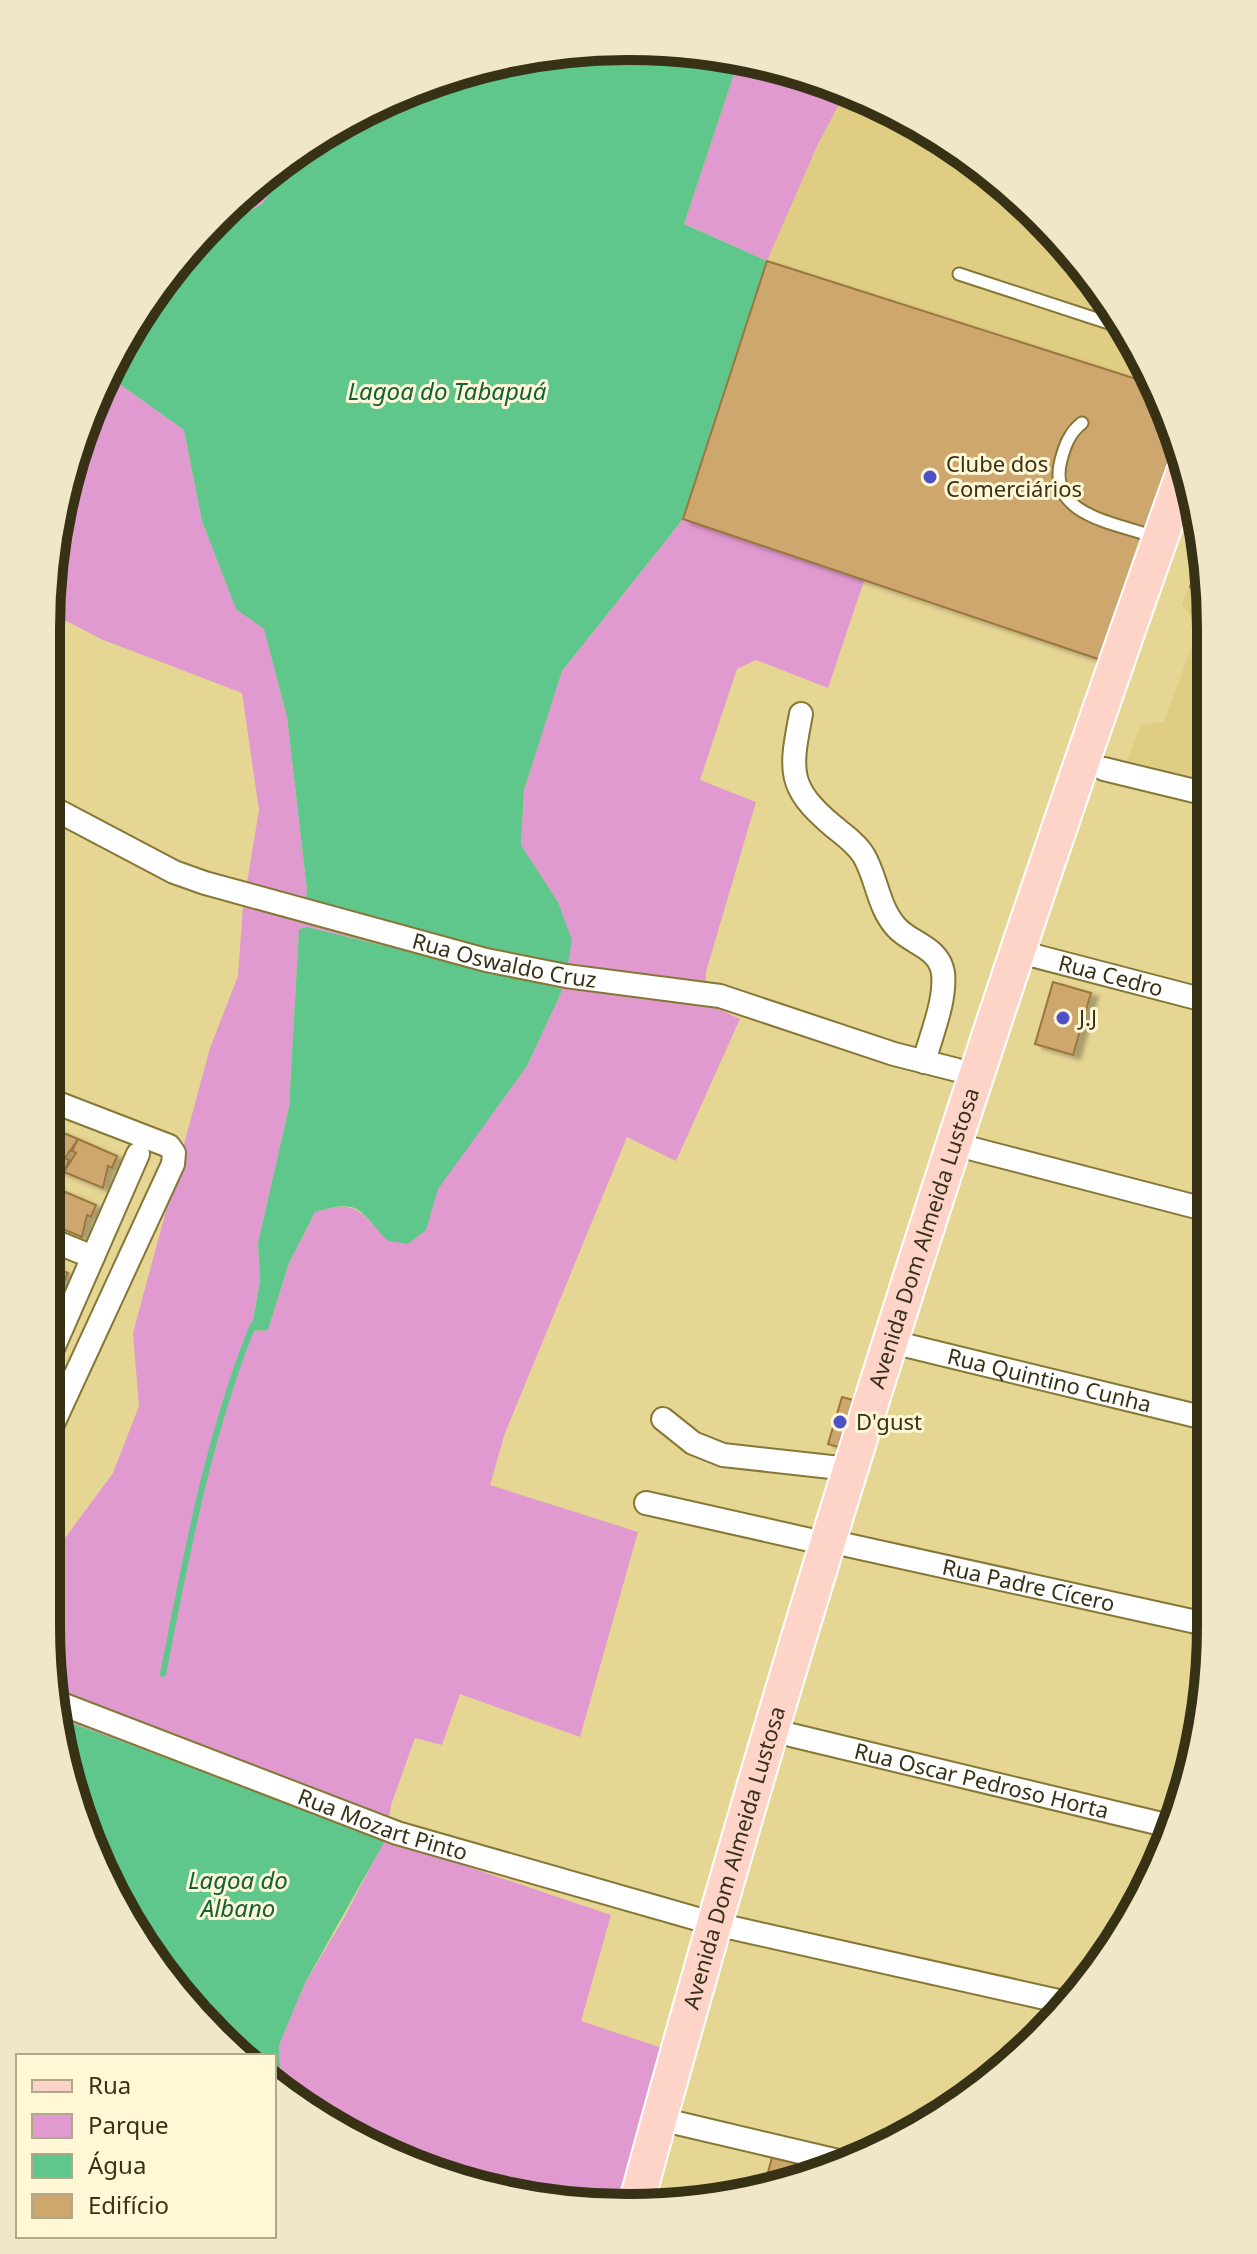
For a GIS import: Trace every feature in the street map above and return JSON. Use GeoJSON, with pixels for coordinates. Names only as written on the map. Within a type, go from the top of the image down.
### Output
{"type":"FeatureCollection","features":[{"type":"Feature","properties":{"kind":"main road","name":"Avenida Dom Almeida Lustosa"},"geometry":{"type":"LineString","coordinates":[[724,1926],[791,1735],[837,1544],[849,1469],[973,1149],[1027,954],[1179,486]]}},
{"type":"Feature","properties":{"kind":"main road","name":"Avenida Dom Almeida Lustosa"},"geometry":{"type":"LineString","coordinates":[[639,2194],[702,1999],[977,1075],[1104,769],[1188,527]]}},
{"type":"Feature","properties":{"kind":"main road","name":"Avenida Dom Almeida Lustosa"},"geometry":{"type":"LineString","coordinates":[[658,2193],[677,2123],[702,1999]]}},
{"type":"Feature","properties":{"kind":"street"},"geometry":{"type":"LineString","coordinates":[[801,714],[793,758],[793,775],[798,791],[864,856],[887,915],[904,934],[929,948],[942,971],[943,990],[924,1062]]}},
{"type":"Feature","properties":{"kind":"street"},"geometry":{"type":"LineString","coordinates":[[1104,769],[1197,792]]}},
{"type":"Feature","properties":{"kind":"street","name":"Rua Oswaldo Cruz"},"geometry":{"type":"LineString","coordinates":[[60,812],[174,872],[205,883],[486,960],[566,976],[720,996],[924,1062],[977,1075]]}},
{"type":"Feature","properties":{"kind":"street","name":"Rua Cedro"},"geometry":{"type":"LineString","coordinates":[[1027,954],[1197,998]]}},
{"type":"Feature","properties":{"kind":"street"},"geometry":{"type":"LineString","coordinates":[[60,1104],[169,1146],[174,1153],[173,1164],[60,1395]]}},
{"type":"Feature","properties":{"kind":"street"},"geometry":{"type":"LineString","coordinates":[[973,1149],[1197,1207]]}},
{"type":"Feature","properties":{"kind":"street"},"geometry":{"type":"LineString","coordinates":[[60,1331],[138,1154]]}},
{"type":"Feature","properties":{"kind":"street"},"geometry":{"type":"LineString","coordinates":[[60,1244],[93,1257]]}},
{"type":"Feature","properties":{"kind":"street","name":"Rua Quintino Cunha"},"geometry":{"type":"LineString","coordinates":[[899,1344],[1197,1416]]}},
{"type":"Feature","properties":{"kind":"street"},"geometry":{"type":"LineString","coordinates":[[663,1419],[693,1443],[723,1455],[849,1469]]}},
{"type":"Feature","properties":{"kind":"street","name":"Rua Padre Cícero"},"geometry":{"type":"LineString","coordinates":[[646,1503],[1197,1622]]}},
{"type":"Feature","properties":{"kind":"street","name":"Rua Mozart Pinto"},"geometry":{"type":"LineString","coordinates":[[66,1706],[397,1833],[724,1926],[1056,2000]]}},
{"type":"Feature","properties":{"kind":"street","name":"Rua Oscar Pedroso Horta"},"geometry":{"type":"LineString","coordinates":[[791,1735],[1161,1824]]}},
{"type":"Feature","properties":{"kind":"street"},"geometry":{"type":"LineString","coordinates":[[677,2123],[827,2158]]}},
{"type":"Feature","properties":{"kind":"lane"},"geometry":{"type":"LineString","coordinates":[[959,274],[1107,322]]}},
{"type":"Feature","properties":{"kind":"lane"},"geometry":{"type":"LineString","coordinates":[[1082,423],[1072,430],[1064,450],[1057,480],[1061,493],[1091,516],[1160,539]]}},
{"type":"Feature","properties":{"kind":"path"},"geometry":{"type":"LineString","coordinates":[[1189,586],[1196,588]]}},
{"type":"Feature","properties":{"kind":"shaded area"},"geometry":{"type":"Polygon","coordinates":[[[841,101],[913,136],[975,177],[1030,227],[1080,282],[1121,344],[1139,380],[767,261],[817,146],[841,101]]]}},
{"type":"Feature","properties":{"kind":"shaded area"},"geometry":{"type":"Polygon","coordinates":[[[1194,571],[1197,623],[1182,605],[1194,571]]]}},
{"type":"Feature","properties":{"kind":"shaded area"},"geometry":{"type":"Polygon","coordinates":[[[1197,631],[1197,778],[1127,761],[1141,724],[1164,722],[1197,631]]]}},
{"type":"Feature","properties":{"kind":"green space"},"geometry":{"type":"Polygon","coordinates":[[[735,70],[776,79],[841,101],[817,146],[767,261],[684,224],[735,70]]]}},
{"type":"Feature","properties":{"kind":"green space"},"geometry":{"type":"Polygon","coordinates":[[[283,177],[262,204],[235,219],[283,177]]]}},
{"type":"Feature","properties":{"kind":"green space"},"geometry":{"type":"Polygon","coordinates":[[[117,382],[184,430],[202,521],[236,608],[264,628],[287,717],[307,890],[305,903],[433,933],[558,902],[521,845],[524,790],[540,738],[562,671],[683,519],[865,578],[828,688],[756,660],[737,669],[700,780],[756,802],[706,972],[706,1003],[740,1019],[676,1161],[627,1137],[505,1433],[490,1485],[638,1532],[580,1737],[460,1694],[442,1745],[415,1738],[391,1805],[386,1839],[611,1915],[581,2021],[662,2048],[623,2194],[591,2193],[518,2183],[446,2164],[411,2151],[344,2118],[282,2077],[279,2045],[305,1983],[344,1918],[385,1839],[69,1722],[61,1663],[60,1545],[113,1473],[139,1406],[133,1333],[210,1048],[238,976],[243,907],[259,810],[242,693],[101,639],[60,618],[61,591],[79,481],[103,411],[117,382]],[[307,927],[299,929],[289,1107],[258,1243],[260,1281],[251,1331],[268,1330],[289,1263],[315,1212],[347,1207],[360,1212],[373,1225],[425,1230],[437,1189],[527,1066],[561,989],[307,927]]]}},
{"type":"Feature","properties":{"kind":"water","name":"Lagoa do Tabapuá"},"geometry":{"type":"Polygon","coordinates":[[[591,61],[666,61],[735,70],[684,224],[767,261],[683,519],[562,671],[524,790],[521,845],[558,902],[572,940],[567,970],[305,903],[307,890],[287,717],[264,629],[236,609],[202,521],[184,430],[117,382],[136,344],[177,282],[234,220],[262,204],[283,177],[344,136],[411,103],[481,79],[591,61]]]}},
{"type":"Feature","properties":{"kind":"water"},"geometry":{"type":"Polygon","coordinates":[[[307,927],[562,989],[527,1066],[438,1189],[426,1230],[408,1244],[388,1241],[358,1210],[342,1206],[315,1212],[289,1263],[268,1330],[251,1331],[260,1281],[258,1243],[289,1107],[299,929],[307,927]]]}},
{"type":"Feature","properties":{"kind":"water","name":"Lagoa do Albano"},"geometry":{"type":"Polygon","coordinates":[[[69,1722],[386,1839],[305,1983],[279,2045],[280,2076],[276,2072],[276,2054],[254,2053],[201,2000],[156,1941],[136,1910],[103,1843],[79,1773],[69,1722]]]}},
{"type":"Feature","properties":{"kind":"building","name":"Clube dos Comerciários"},"geometry":{"type":"Polygon","coordinates":[[[767,261],[1139,380],[1170,456],[1101,660],[683,519],[767,261]]]}},
{"type":"Feature","properties":{"kind":"building","name":"J.J"},"geometry":{"type":"Polygon","coordinates":[[[1053,982],[1091,993],[1073,1055],[1035,1044],[1053,982]]]}},
{"type":"Feature","properties":{"kind":"building"},"geometry":{"type":"Polygon","coordinates":[[[60,1131],[78,1139],[65,1158],[69,1160],[64,1172],[60,1170],[60,1131]]]}},
{"type":"Feature","properties":{"kind":"building"},"geometry":{"type":"Polygon","coordinates":[[[78,1139],[117,1156],[112,1168],[108,1166],[103,1188],[64,1172],[76,1153],[72,1151],[78,1139]]]}},
{"type":"Feature","properties":{"kind":"building"},"geometry":{"type":"Polygon","coordinates":[[[60,1190],[96,1205],[91,1217],[87,1215],[82,1237],[60,1228],[60,1190]]]}},
{"type":"Feature","properties":{"kind":"building"},"geometry":{"type":"Polygon","coordinates":[[[60,1270],[68,1273],[60,1284],[60,1270]]]}},
{"type":"Feature","properties":{"kind":"building","name":"D'gust"},"geometry":{"type":"Polygon","coordinates":[[[842,1397],[853,1400],[838,1447],[828,1444],[842,1397]]]}},
{"type":"Feature","properties":{"kind":"building"},"geometry":{"type":"Polygon","coordinates":[[[772,2157],[804,2165],[804,2166],[767,2177],[772,2157]]]}},
{"type":"Feature","properties":{"kind":"waterway"},"geometry":{"type":"LineString","coordinates":[[163,1674],[211,1453],[253,1325]]}},
{"type":"Feature","properties":{"kind":"place","name":"Clube dos Comerciários"},"geometry":{"type":"Point","coordinates":[930,477]}},
{"type":"Feature","properties":{"kind":"place","name":"J.J"},"geometry":{"type":"Point","coordinates":[1063,1018]}},
{"type":"Feature","properties":{"kind":"place","name":"D'gust"},"geometry":{"type":"Point","coordinates":[840,1422]}}]}
